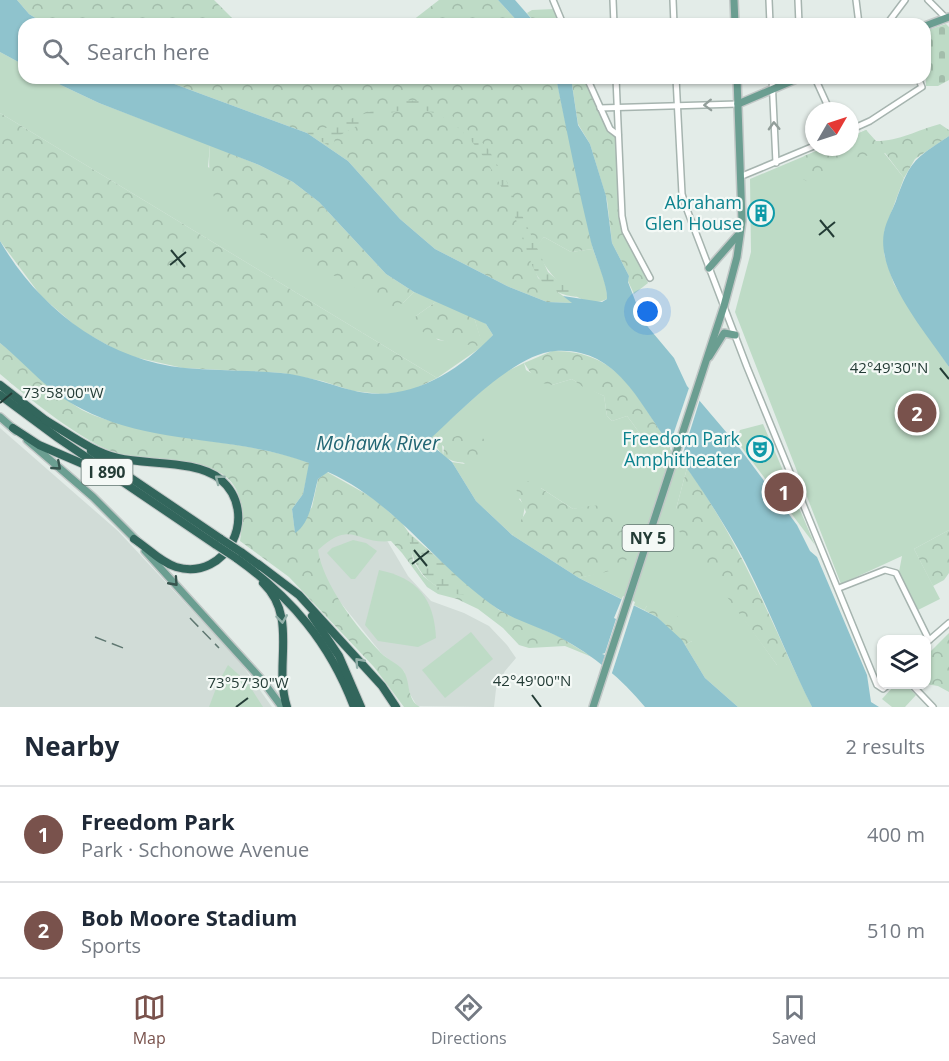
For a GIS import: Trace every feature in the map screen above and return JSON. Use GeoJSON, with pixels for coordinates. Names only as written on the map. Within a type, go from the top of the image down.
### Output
{"type":"FeatureCollection","features":[{"type":"Feature","properties":{"kind":"highway","name":"I 890"},"geometry":{"type":"LineString","coordinates":[[0,385],[45,420],[238,555],[274,587],[311,626],[333,660],[354,707]]}},
{"type":"Feature","properties":{"kind":"highway","name":"I 890"},"geometry":{"type":"LineString","coordinates":[[0,395],[151,501],[219,542]]}},
{"type":"Feature","properties":{"kind":"highway"},"geometry":{"type":"LineString","coordinates":[[45,420],[110,456],[208,472],[224,483],[236,499],[240,519],[236,536],[225,553],[206,566],[195,569],[176,567],[164,561],[135,539]]}},
{"type":"Feature","properties":{"kind":"highway"},"geometry":{"type":"LineString","coordinates":[[13,428],[39,445],[92,467],[151,501]]}},
{"type":"Feature","properties":{"kind":"highway","name":"I 890"},"geometry":{"type":"LineString","coordinates":[[238,555],[258,564],[299,602],[324,633],[345,668],[361,707]]}},
{"type":"Feature","properties":{"kind":"highway"},"geometry":{"type":"LineString","coordinates":[[238,555],[269,589],[282,611],[283,686],[287,707]]}},
{"type":"Feature","properties":{"kind":"highway"},"geometry":{"type":"LineString","coordinates":[[258,564],[299,595],[382,687],[396,707]]}},
{"type":"Feature","properties":{"kind":"main road"},"geometry":{"type":"LineString","coordinates":[[734,0],[735,18]]}},
{"type":"Feature","properties":{"kind":"main road"},"geometry":{"type":"LineString","coordinates":[[931,24],[948,17]]}},
{"type":"Feature","properties":{"kind":"main road","name":"NY 5"},"geometry":{"type":"LineString","coordinates":[[593,707],[737,257],[742,176],[737,84]]}},
{"type":"Feature","properties":{"kind":"main road"},"geometry":{"type":"LineString","coordinates":[[738,104],[784,84]]}},
{"type":"Feature","properties":{"kind":"main road"},"geometry":{"type":"LineString","coordinates":[[709,268],[734,241],[740,231]]}},
{"type":"Feature","properties":{"kind":"main road"},"geometry":{"type":"LineString","coordinates":[[705,361],[724,333],[735,335]]}},
{"type":"Feature","properties":{"kind":"main road"},"geometry":{"type":"LineString","coordinates":[[0,417],[88,493],[135,539],[262,680],[282,707]]}},
{"type":"Feature","properties":{"kind":"street"},"geometry":{"type":"LineString","coordinates":[[553,0],[560,18]]}},
{"type":"Feature","properties":{"kind":"street"},"geometry":{"type":"LineString","coordinates":[[614,0],[614,18]]}},
{"type":"Feature","properties":{"kind":"street"},"geometry":{"type":"LineString","coordinates":[[673,0],[674,18]]}},
{"type":"Feature","properties":{"kind":"street"},"geometry":{"type":"LineString","coordinates":[[769,0],[770,18]]}},
{"type":"Feature","properties":{"kind":"street"},"geometry":{"type":"LineString","coordinates":[[798,0],[799,18]]}},
{"type":"Feature","properties":{"kind":"street"},"geometry":{"type":"LineString","coordinates":[[856,0],[858,18]]}},
{"type":"Feature","properties":{"kind":"street"},"geometry":{"type":"LineString","coordinates":[[892,18],[905,0]]}},
{"type":"Feature","properties":{"kind":"street"},"geometry":{"type":"LineString","coordinates":[[928,0],[948,17]]}},
{"type":"Feature","properties":{"kind":"street"},"geometry":{"type":"LineString","coordinates":[[590,84],[610,129],[618,135]]}},
{"type":"Feature","properties":{"kind":"street"},"geometry":{"type":"LineString","coordinates":[[616,84],[625,231],[650,278]]}},
{"type":"Feature","properties":{"kind":"street"},"geometry":{"type":"LineString","coordinates":[[676,84],[682,194],[723,306],[877,684]]}},
{"type":"Feature","properties":{"kind":"street"},"geometry":{"type":"LineString","coordinates":[[772,84],[776,163]]}},
{"type":"Feature","properties":{"kind":"street"},"geometry":{"type":"LineString","coordinates":[[818,84],[826,102]]}},
{"type":"Feature","properties":{"kind":"street"},"geometry":{"type":"LineString","coordinates":[[859,126],[870,122],[922,87],[921,84]]}},
{"type":"Feature","properties":{"kind":"street"},"geometry":{"type":"LineString","coordinates":[[600,108],[738,104]]}},
{"type":"Feature","properties":{"kind":"street"},"geometry":{"type":"LineString","coordinates":[[742,176],[805,150]]}},
{"type":"Feature","properties":{"kind":"street"},"geometry":{"type":"LineString","coordinates":[[838,588],[891,570],[901,580],[925,635]]}},
{"type":"Feature","properties":{"kind":"street"},"geometry":{"type":"LineString","coordinates":[[931,639],[949,623]]}},
{"type":"Feature","properties":{"kind":"street"},"geometry":{"type":"LineString","coordinates":[[916,689],[933,707]]}},
{"type":"Feature","properties":{"kind":"shaded area"},"geometry":{"type":"Polygon","coordinates":[[[0,428],[118,531],[240,662],[272,707],[0,707],[0,428]]]}},
{"type":"Feature","properties":{"kind":"shaded area"},"geometry":{"type":"Polygon","coordinates":[[[349,519],[385,537],[408,576],[431,601],[464,613],[489,626],[507,645],[516,658],[505,671],[496,689],[494,707],[417,706],[410,694],[404,671],[382,654],[324,582],[313,551],[349,519]]]}},
{"type":"Feature","properties":{"kind":"green space"},"geometry":{"type":"Polygon","coordinates":[[[17,0],[214,0],[232,18],[35,18],[17,0]]]}},
{"type":"Feature","properties":{"kind":"green space"},"geometry":{"type":"Polygon","coordinates":[[[439,0],[498,0],[514,18],[416,18],[439,0]]]}},
{"type":"Feature","properties":{"kind":"green space"},"geometry":{"type":"Polygon","coordinates":[[[554,9],[558,18],[531,18],[527,13],[532,10],[554,9]]]}},
{"type":"Feature","properties":{"kind":"green space"},"geometry":{"type":"Polygon","coordinates":[[[946,24],[949,27],[949,80],[938,86],[926,86],[926,84],[931,84],[931,29],[946,24]]]}},
{"type":"Feature","properties":{"kind":"green space"},"geometry":{"type":"Polygon","coordinates":[[[0,52],[18,62],[18,84],[59,84],[99,103],[210,145],[208,167],[403,303],[414,292],[437,301],[416,316],[438,340],[482,345],[474,317],[486,324],[493,335],[483,346],[437,378],[0,113],[0,52]]]}},
{"type":"Feature","properties":{"kind":"green space"},"geometry":{"type":"Polygon","coordinates":[[[174,84],[557,84],[593,249],[571,252],[544,237],[530,255],[538,278],[573,303],[547,302],[507,286],[435,249],[400,219],[348,161],[307,133],[174,84]]]}},
{"type":"Feature","properties":{"kind":"green space"},"geometry":{"type":"Polygon","coordinates":[[[572,84],[588,84],[609,132],[616,137],[623,232],[648,283],[634,294],[628,281],[629,276],[612,243],[607,200],[590,144],[578,124],[572,84]]]}},
{"type":"Feature","properties":{"kind":"green space"},"geometry":{"type":"Polygon","coordinates":[[[401,100],[441,106],[487,147],[506,180],[548,272],[577,297],[556,291],[538,277],[515,217],[491,168],[467,136],[453,124],[438,115],[411,109],[388,113],[355,127],[335,138],[333,148],[307,133],[401,100]]]}},
{"type":"Feature","properties":{"kind":"green space"},"geometry":{"type":"Polygon","coordinates":[[[0,113],[437,378],[408,392],[381,394],[353,391],[322,381],[282,373],[183,368],[125,355],[79,329],[41,296],[0,241],[0,113]]]}},
{"type":"Feature","properties":{"kind":"green space"},"geometry":{"type":"Polygon","coordinates":[[[940,124],[949,130],[949,136],[915,159],[904,178],[885,153],[858,157],[812,184],[801,178],[805,156],[859,156],[859,133],[866,130],[876,141],[901,137],[940,124]]]}},
{"type":"Feature","properties":{"kind":"green space"},"geometry":{"type":"Polygon","coordinates":[[[866,130],[904,178],[884,232],[884,254],[894,284],[949,367],[949,530],[914,549],[940,599],[918,610],[899,572],[902,556],[841,584],[735,312],[751,252],[750,179],[805,156],[859,156],[859,133],[866,130]]]}},
{"type":"Feature","properties":{"kind":"green space"},"geometry":{"type":"Polygon","coordinates":[[[210,145],[293,182],[319,202],[386,274],[414,292],[403,303],[392,308],[220,212],[210,180],[210,145]]]}},
{"type":"Feature","properties":{"kind":"green space"},"geometry":{"type":"Polygon","coordinates":[[[544,237],[571,252],[593,249],[604,281],[607,299],[596,302],[585,300],[574,295],[554,278],[535,247],[544,237]]]}},
{"type":"Feature","properties":{"kind":"green space"},"geometry":{"type":"Polygon","coordinates":[[[437,301],[474,317],[483,346],[437,339],[412,323],[416,316],[437,301]]]}},
{"type":"Feature","properties":{"kind":"green space"},"geometry":{"type":"Polygon","coordinates":[[[0,343],[61,396],[94,415],[156,432],[245,446],[310,463],[303,494],[292,509],[295,532],[312,507],[318,479],[327,472],[373,498],[402,523],[409,533],[413,561],[423,576],[436,586],[480,595],[499,610],[560,637],[592,657],[565,646],[529,648],[519,645],[503,628],[478,609],[457,599],[438,594],[427,587],[391,541],[370,540],[347,534],[339,536],[318,550],[321,563],[342,605],[381,653],[403,670],[413,700],[420,707],[404,707],[374,667],[289,577],[240,541],[241,508],[234,486],[220,473],[200,466],[127,456],[104,448],[77,433],[0,374],[0,343]]]}},
{"type":"Feature","properties":{"kind":"green space"},"geometry":{"type":"Polygon","coordinates":[[[552,351],[575,353],[594,358],[609,367],[623,378],[668,442],[653,441],[643,437],[627,416],[612,421],[607,416],[604,396],[583,387],[572,379],[552,385],[537,382],[524,363],[552,351]]]}},
{"type":"Feature","properties":{"kind":"green space"},"geometry":{"type":"Polygon","coordinates":[[[524,363],[526,370],[552,385],[572,379],[604,396],[607,416],[612,421],[627,416],[643,436],[653,441],[668,442],[687,468],[676,509],[694,549],[777,665],[792,665],[812,707],[738,707],[705,678],[685,645],[692,641],[647,606],[644,610],[579,578],[606,571],[596,506],[573,509],[541,488],[519,499],[525,506],[522,522],[512,535],[476,501],[452,462],[465,464],[442,445],[443,456],[430,438],[499,375],[524,363]]]}},
{"type":"Feature","properties":{"kind":"green space"},"geometry":{"type":"Polygon","coordinates":[[[763,424],[815,545],[736,440],[740,430],[763,424]]]}},
{"type":"Feature","properties":{"kind":"green space"},"geometry":{"type":"Polygon","coordinates":[[[477,431],[486,442],[485,453],[474,460],[464,462],[443,456],[445,439],[477,431]]]}},
{"type":"Feature","properties":{"kind":"green space"},"geometry":{"type":"Polygon","coordinates":[[[687,468],[731,539],[757,588],[792,665],[777,665],[676,527],[676,509],[687,468]]]}},
{"type":"Feature","properties":{"kind":"green space"},"geometry":{"type":"Polygon","coordinates":[[[530,481],[573,509],[602,506],[618,513],[629,527],[632,536],[633,544],[627,559],[620,566],[611,570],[579,578],[512,535],[526,512],[516,489],[520,482],[530,481]]]}},
{"type":"Feature","properties":{"kind":"green space"},"geometry":{"type":"Polygon","coordinates":[[[949,530],[949,573],[944,580],[933,586],[914,549],[949,530]]]}},
{"type":"Feature","properties":{"kind":"green space"},"geometry":{"type":"Polygon","coordinates":[[[409,533],[480,595],[451,593],[429,581],[415,561],[409,533]]]}},
{"type":"Feature","properties":{"kind":"green space"},"geometry":{"type":"Polygon","coordinates":[[[353,540],[366,543],[377,551],[355,579],[351,579],[327,553],[332,548],[353,540]]]}},
{"type":"Feature","properties":{"kind":"green space"},"geometry":{"type":"Polygon","coordinates":[[[379,570],[404,579],[421,592],[432,612],[436,638],[418,647],[378,641],[365,625],[379,570]]]}},
{"type":"Feature","properties":{"kind":"green space"},"geometry":{"type":"Polygon","coordinates":[[[647,606],[661,608],[680,618],[693,635],[692,641],[685,645],[657,617],[644,610],[647,606]]]}},
{"type":"Feature","properties":{"kind":"green space"},"geometry":{"type":"Polygon","coordinates":[[[471,632],[493,659],[445,698],[422,670],[471,632]]]}},
{"type":"Feature","properties":{"kind":"green space"},"geometry":{"type":"Polygon","coordinates":[[[949,633],[949,692],[931,685],[931,651],[949,633]]]}},
{"type":"Feature","properties":{"kind":"green space"},"geometry":{"type":"Polygon","coordinates":[[[228,665],[247,682],[263,707],[209,707],[228,665]]]}},
{"type":"Feature","properties":{"kind":"green space"},"geometry":{"type":"Polygon","coordinates":[[[891,689],[910,689],[916,695],[905,707],[892,707],[882,699],[891,689]]]}},
{"type":"Feature","properties":{"kind":"water"},"geometry":{"type":"Polygon","coordinates":[[[0,0],[17,0],[35,18],[18,18],[18,62],[0,52],[0,0]]]}},
{"type":"Feature","properties":{"kind":"water"},"geometry":{"type":"Polygon","coordinates":[[[498,0],[515,0],[531,18],[514,18],[498,0]]]}},
{"type":"Feature","properties":{"kind":"water","name":"Mohawk River"},"geometry":{"type":"Polygon","coordinates":[[[59,84],[174,84],[307,133],[348,161],[400,219],[435,249],[507,286],[547,302],[572,303],[563,296],[602,302],[607,299],[605,287],[591,242],[557,84],[572,84],[578,125],[590,144],[606,196],[612,243],[629,276],[628,282],[643,321],[674,358],[687,386],[738,446],[797,525],[810,551],[817,557],[867,675],[871,702],[879,707],[812,707],[754,580],[718,514],[634,393],[622,378],[594,357],[576,352],[555,351],[522,362],[488,386],[430,439],[435,448],[452,462],[476,501],[512,535],[579,578],[657,617],[682,640],[705,678],[738,707],[645,707],[617,677],[596,660],[561,638],[498,609],[476,593],[375,500],[328,472],[318,479],[308,516],[305,523],[295,533],[292,509],[303,494],[309,463],[253,448],[137,429],[109,421],[70,403],[59,395],[0,343],[0,241],[34,288],[78,327],[128,354],[156,363],[209,370],[290,374],[371,394],[391,393],[410,389],[446,373],[463,362],[493,335],[486,324],[414,292],[386,274],[319,202],[293,182],[259,165],[99,103],[59,84]]]}},
{"type":"Feature","properties":{"kind":"water"},"geometry":{"type":"Polygon","coordinates":[[[949,136],[949,367],[916,321],[895,285],[884,249],[884,232],[910,169],[920,156],[949,136]]]}},
{"type":"Feature","properties":{"kind":"pier"},"geometry":{"type":"Polygon","coordinates":[[[690,385],[701,396],[680,463],[670,449],[670,444],[690,385]]]}},
{"type":"Feature","properties":{"kind":"pier"},"geometry":{"type":"Polygon","coordinates":[[[623,596],[635,602],[611,676],[601,668],[605,655],[602,654],[605,653],[616,619],[614,618],[623,596]]]}},
{"type":"Feature","properties":{"kind":"railway"},"geometry":{"type":"LineString","coordinates":[[190,618],[219,648]]}},
{"type":"Feature","properties":{"kind":"railway"},"geometry":{"type":"LineString","coordinates":[[95,637],[126,649]]}},
{"type":"Feature","properties":{"kind":"place","name":"Abraham Glen House"},"geometry":{"type":"Point","coordinates":[761,213]}},
{"type":"Feature","properties":{"kind":"place","name":"Bob Moore Stadium"},"geometry":{"type":"Point","coordinates":[917,413]}},
{"type":"Feature","properties":{"kind":"place","name":"Freedom Park Amphitheater"},"geometry":{"type":"Point","coordinates":[760,449]}},
{"type":"Feature","properties":{"kind":"place","name":"Freedom Park"},"geometry":{"type":"Point","coordinates":[784,492]}}]}
